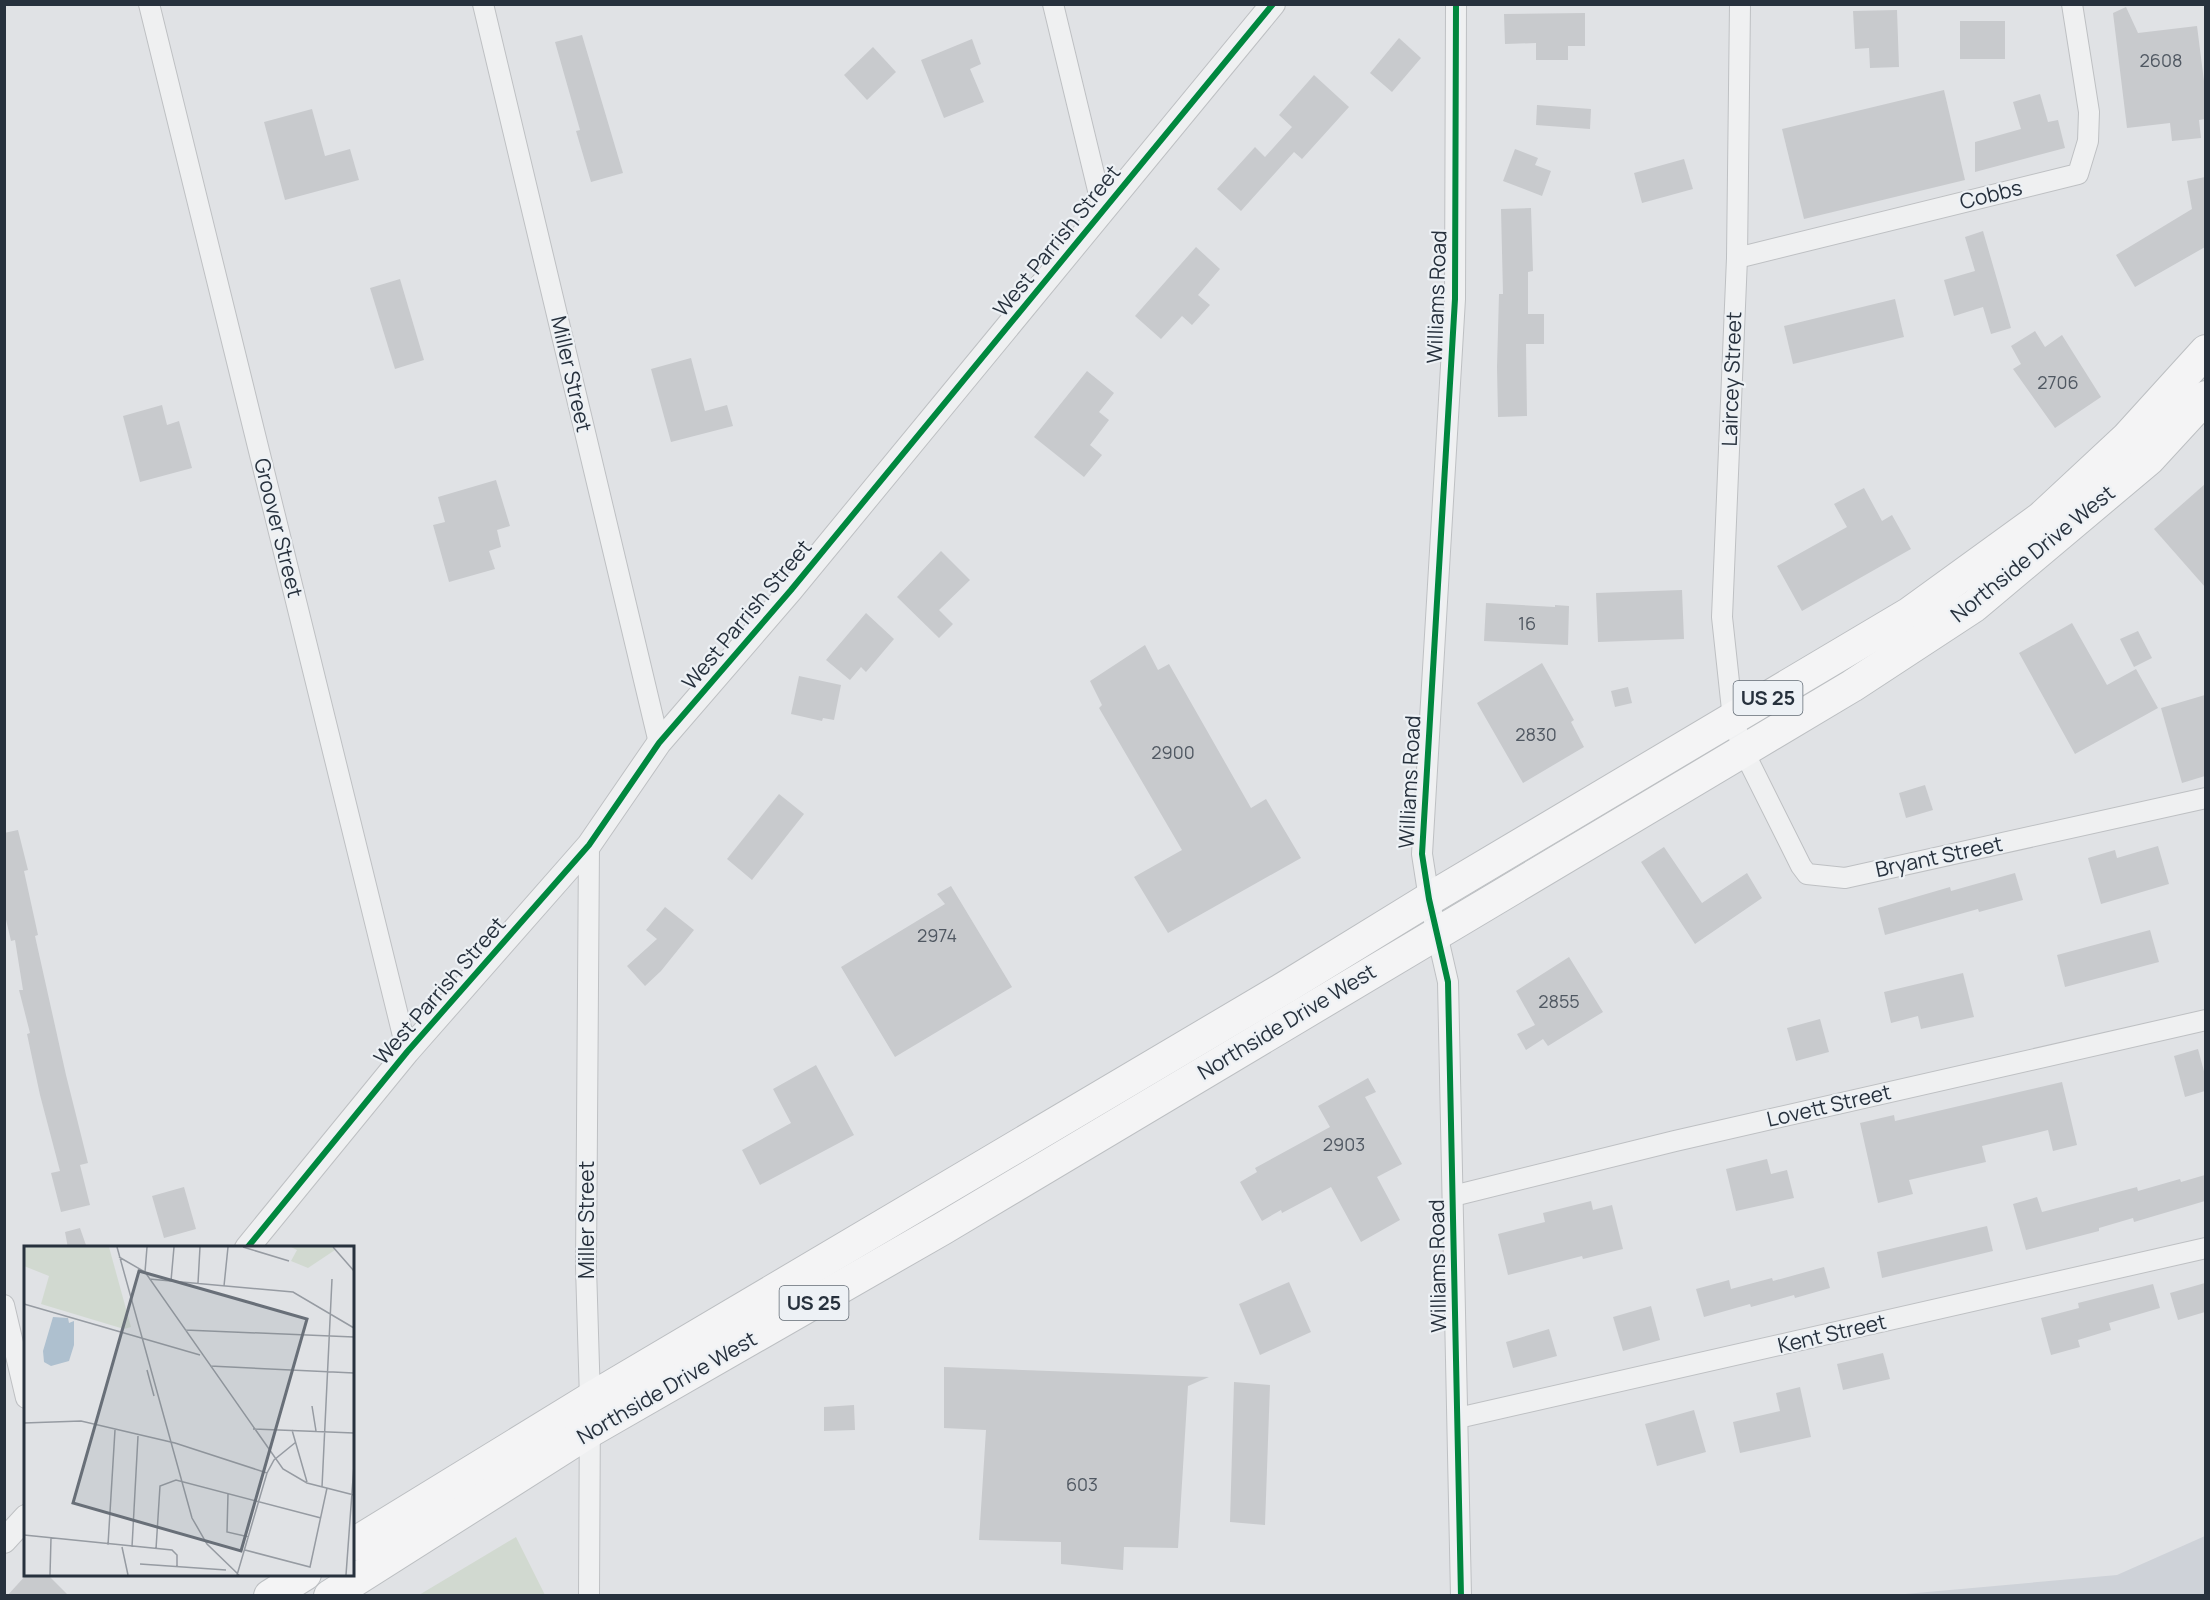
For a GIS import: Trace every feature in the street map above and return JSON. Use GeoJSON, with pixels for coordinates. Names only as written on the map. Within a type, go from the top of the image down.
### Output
{"type":"FeatureCollection","features":[{"type":"Feature","properties":{"kind":"main road","name":"Northside Drive West"},"geometry":{"type":"LineString","coordinates":[[354,1544],[590,1399],[1910,614],[2041,518],[2127,438],[2205,351]]}},
{"type":"Feature","properties":{"kind":"main road","name":"Northside Drive West"},"geometry":{"type":"LineString","coordinates":[[330,1596],[590,1431],[942,1229],[1436,932],[1744,752],[1852,686],[1974,606],[2149,459],[2205,397]]}},
{"type":"Feature","properties":{"kind":"main road"},"geometry":{"type":"LineString","coordinates":[[270,1596],[303,1576]]}},
{"type":"Feature","properties":{"kind":"street","name":"Groover Street"},"geometry":{"type":"LineString","coordinates":[[149,4],[407,1053]]}},
{"type":"Feature","properties":{"kind":"street","name":"Miller Street"},"geometry":{"type":"LineString","coordinates":[[483,4],[659,743]]}},
{"type":"Feature","properties":{"kind":"street"},"geometry":{"type":"LineString","coordinates":[[1053,4],[1103,211]]}},
{"type":"Feature","properties":{"kind":"street","name":"West Parrish Street"},"geometry":{"type":"LineString","coordinates":[[250,1246],[407,1053],[589,845],[659,743],[799,581],[1273,4]]}},
{"type":"Feature","properties":{"kind":"street","name":"Williams Road"},"geometry":{"type":"LineString","coordinates":[[1456,4],[1455,299],[1422,854],[1429,899],[1448,982],[1461,1596]]}},
{"type":"Feature","properties":{"kind":"street","name":"Laircey Street"},"geometry":{"type":"LineString","coordinates":[[1740,4],[1737,258],[1722,617],[1733,719],[1744,752]]}},
{"type":"Feature","properties":{"kind":"street","name":"Cobbs"},"geometry":{"type":"LineString","coordinates":[[1737,258],[2078,174],[2088,141],[2089,111],[2072,4]]}},
{"type":"Feature","properties":{"kind":"street","name":"Bryant Street"},"geometry":{"type":"LineString","coordinates":[[1744,752],[1807,874],[1845,878],[2205,798]]}},
{"type":"Feature","properties":{"kind":"street","name":"Miller Street"},"geometry":{"type":"LineString","coordinates":[[589,845],[586,1267],[590,1399],[589,1596]]}},
{"type":"Feature","properties":{"kind":"street","name":"Lovett Street"},"geometry":{"type":"LineString","coordinates":[[1453,1196],[1675,1141],[2205,1020]]}},
{"type":"Feature","properties":{"kind":"street","name":"Kent Street"},"geometry":{"type":"LineString","coordinates":[[1458,1418],[2205,1248]]}},
{"type":"Feature","properties":{"kind":"street"},"geometry":{"type":"LineString","coordinates":[[4,1305],[24,1390]]}},
{"type":"Feature","properties":{"kind":"street"},"geometry":{"type":"LineString","coordinates":[[4,1541],[24,1519]]}},
{"type":"Feature","properties":{"kind":"shaded area"},"geometry":{"type":"Polygon","coordinates":[[[2205,1536],[2205,1595],[1894,1595],[2117,1575],[2205,1536]]]}},
{"type":"Feature","properties":{"kind":"shaded area"},"geometry":{"type":"Polygon","coordinates":[[[516,1537],[545,1595],[419,1595],[516,1537]]]}},
{"type":"Feature","properties":{"kind":"building"},"geometry":{"type":"Polygon","coordinates":[[[2126,7],[2138,33],[2197,26],[2205,89],[2205,119],[2199,120],[2201,138],[2172,141],[2170,123],[2127,128],[2113,13],[2126,7]]]}},
{"type":"Feature","properties":{"kind":"building"},"geometry":{"type":"Polygon","coordinates":[[[1897,10],[1899,67],[1870,68],[1869,48],[1855,49],[1853,11],[1897,10]]]}},
{"type":"Feature","properties":{"kind":"building"},"geometry":{"type":"Polygon","coordinates":[[[1585,13],[1585,46],[1568,46],[1568,60],[1536,60],[1536,43],[1505,44],[1504,14],[1585,13]]]}},
{"type":"Feature","properties":{"kind":"building"},"geometry":{"type":"Polygon","coordinates":[[[1960,21],[2005,21],[2005,59],[1960,59],[1960,21]]]}},
{"type":"Feature","properties":{"kind":"building"},"geometry":{"type":"Polygon","coordinates":[[[582,35],[623,173],[591,182],[576,131],[580,130],[555,42],[582,35]]]}},
{"type":"Feature","properties":{"kind":"building"},"geometry":{"type":"Polygon","coordinates":[[[1399,38],[1421,58],[1392,92],[1370,73],[1399,38]]]}},
{"type":"Feature","properties":{"kind":"building"},"geometry":{"type":"Polygon","coordinates":[[[972,39],[981,64],[970,69],[984,102],[944,118],[921,60],[972,39]]]}},
{"type":"Feature","properties":{"kind":"building"},"geometry":{"type":"Polygon","coordinates":[[[873,47],[896,72],[867,100],[844,75],[873,47]]]}},
{"type":"Feature","properties":{"kind":"building"},"geometry":{"type":"Polygon","coordinates":[[[1314,75],[1349,107],[1302,159],[1294,152],[1241,211],[1217,189],[1255,147],[1265,157],[1292,127],[1279,115],[1314,75]]]}},
{"type":"Feature","properties":{"kind":"building"},"geometry":{"type":"Polygon","coordinates":[[[1944,90],[1965,180],[1804,219],[1782,129],[1944,90]]]}},
{"type":"Feature","properties":{"kind":"building"},"geometry":{"type":"Polygon","coordinates":[[[2040,94],[2048,122],[2058,120],[2065,148],[1975,172],[1975,142],[2021,129],[2013,102],[2040,94]]]}},
{"type":"Feature","properties":{"kind":"building"},"geometry":{"type":"Polygon","coordinates":[[[1537,105],[1591,109],[1590,129],[1536,125],[1537,105]]]}},
{"type":"Feature","properties":{"kind":"building"},"geometry":{"type":"Polygon","coordinates":[[[312,109],[325,156],[350,149],[359,180],[285,200],[264,122],[312,109]]]}},
{"type":"Feature","properties":{"kind":"building"},"geometry":{"type":"Polygon","coordinates":[[[1515,149],[1538,158],[1535,165],[1551,171],[1542,196],[1503,181],[1515,149]]]}},
{"type":"Feature","properties":{"kind":"building"},"geometry":{"type":"Polygon","coordinates":[[[1684,159],[1693,189],[1642,203],[1634,173],[1684,159]]]}},
{"type":"Feature","properties":{"kind":"building"},"geometry":{"type":"Polygon","coordinates":[[[2205,177],[2205,247],[2135,287],[2116,255],[2192,209],[2187,181],[2205,177]]]}},
{"type":"Feature","properties":{"kind":"building"},"geometry":{"type":"Polygon","coordinates":[[[1531,208],[1533,271],[1528,272],[1528,314],[1544,314],[1544,344],[1526,344],[1527,416],[1498,417],[1499,294],[1503,294],[1501,209],[1531,208]]]}},
{"type":"Feature","properties":{"kind":"building"},"geometry":{"type":"Polygon","coordinates":[[[1983,231],[2011,328],[1991,334],[1983,307],[1954,316],[1944,280],[1975,271],[1965,237],[1983,231]]]}},
{"type":"Feature","properties":{"kind":"building"},"geometry":{"type":"Polygon","coordinates":[[[1196,247],[1220,269],[1198,295],[1210,305],[1192,325],[1182,316],[1161,339],[1135,316],[1196,247]]]}},
{"type":"Feature","properties":{"kind":"building"},"geometry":{"type":"Polygon","coordinates":[[[400,279],[424,360],[395,369],[370,288],[400,279]]]}},
{"type":"Feature","properties":{"kind":"building"},"geometry":{"type":"Polygon","coordinates":[[[1895,299],[1904,337],[1793,364],[1784,326],[1895,299]]]}},
{"type":"Feature","properties":{"kind":"building"},"geometry":{"type":"Polygon","coordinates":[[[2035,331],[2045,347],[2062,335],[2101,397],[2055,428],[2013,369],[2021,364],[2011,346],[2035,331]]]}},
{"type":"Feature","properties":{"kind":"building"},"geometry":{"type":"Polygon","coordinates":[[[691,358],[705,411],[727,405],[733,426],[671,442],[651,369],[691,358]]]}},
{"type":"Feature","properties":{"kind":"building"},"geometry":{"type":"Polygon","coordinates":[[[1087,371],[1114,393],[1099,412],[1109,420],[1090,445],[1102,455],[1084,477],[1034,437],[1087,371]]]}},
{"type":"Feature","properties":{"kind":"building"},"geometry":{"type":"Polygon","coordinates":[[[162,405],[167,425],[179,421],[192,468],[140,482],[123,416],[162,405]]]}},
{"type":"Feature","properties":{"kind":"building"},"geometry":{"type":"Polygon","coordinates":[[[496,480],[510,526],[497,530],[501,547],[489,551],[495,569],[449,582],[433,525],[445,522],[438,497],[496,480]]]}},
{"type":"Feature","properties":{"kind":"building"},"geometry":{"type":"Polygon","coordinates":[[[2205,484],[2205,587],[2154,529],[2205,484]]]}},
{"type":"Feature","properties":{"kind":"building"},"geometry":{"type":"Polygon","coordinates":[[[1864,488],[1882,521],[1892,515],[1911,549],[1802,611],[1777,566],[1847,527],[1834,504],[1864,488]]]}},
{"type":"Feature","properties":{"kind":"building"},"geometry":{"type":"Polygon","coordinates":[[[941,551],[970,580],[939,610],[953,624],[939,638],[897,597],[941,551]]]}},
{"type":"Feature","properties":{"kind":"building"},"geometry":{"type":"Polygon","coordinates":[[[1682,590],[1684,639],[1598,642],[1596,593],[1682,590]]]}},
{"type":"Feature","properties":{"kind":"building"},"geometry":{"type":"Polygon","coordinates":[[[1486,603],[1569,606],[1568,645],[1484,641],[1486,603]]]}},
{"type":"Feature","properties":{"kind":"building"},"geometry":{"type":"Polygon","coordinates":[[[866,613],[894,639],[866,672],[861,667],[850,680],[826,660],[866,613]]]}},
{"type":"Feature","properties":{"kind":"building"},"geometry":{"type":"Polygon","coordinates":[[[2072,623],[2107,685],[2136,669],[2158,708],[2075,754],[2019,653],[2072,623]]]}},
{"type":"Feature","properties":{"kind":"building"},"geometry":{"type":"Polygon","coordinates":[[[2138,631],[2152,658],[2134,667],[2120,639],[2138,631]]]}},
{"type":"Feature","properties":{"kind":"building"},"geometry":{"type":"Polygon","coordinates":[[[1145,645],[1158,670],[1169,664],[1251,808],[1266,799],[1301,858],[1168,933],[1134,877],[1182,850],[1099,708],[1102,705],[1090,681],[1145,645]]]}},
{"type":"Feature","properties":{"kind":"building"},"geometry":{"type":"Polygon","coordinates":[[[1542,663],[1574,720],[1571,722],[1584,747],[1523,783],[1477,703],[1542,663]]]}},
{"type":"Feature","properties":{"kind":"building"},"geometry":{"type":"Polygon","coordinates":[[[799,676],[841,685],[834,720],[823,718],[822,721],[791,714],[799,676]]]}},
{"type":"Feature","properties":{"kind":"building"},"geometry":{"type":"Polygon","coordinates":[[[1628,687],[1632,703],[1615,707],[1611,691],[1628,687]]]}},
{"type":"Feature","properties":{"kind":"building"},"geometry":{"type":"Polygon","coordinates":[[[2205,695],[2205,776],[2182,783],[2161,708],[2205,695]]]}},
{"type":"Feature","properties":{"kind":"building"},"geometry":{"type":"Polygon","coordinates":[[[1925,785],[1933,810],[1906,818],[1899,793],[1925,785]]]}},
{"type":"Feature","properties":{"kind":"building"},"geometry":{"type":"Polygon","coordinates":[[[779,794],[804,814],[752,880],[727,859],[779,794]]]}},
{"type":"Feature","properties":{"kind":"building"},"geometry":{"type":"Polygon","coordinates":[[[18,830],[28,870],[24,871],[38,935],[35,936],[88,1163],[80,1165],[90,1205],[61,1212],[51,1173],[60,1171],[27,1034],[30,1033],[19,990],[23,990],[15,940],[11,941],[4,911],[4,833],[18,830]]]}},
{"type":"Feature","properties":{"kind":"building"},"geometry":{"type":"Polygon","coordinates":[[[2158,846],[2169,884],[2101,904],[2088,858],[2115,850],[2117,858],[2158,846]]]}},
{"type":"Feature","properties":{"kind":"building"},"geometry":{"type":"Polygon","coordinates":[[[1664,847],[1702,903],[1747,873],[1762,898],[1695,944],[1641,862],[1664,847]]]}},
{"type":"Feature","properties":{"kind":"building"},"geometry":{"type":"Polygon","coordinates":[[[2015,873],[2023,900],[1979,912],[1978,909],[1885,935],[1878,908],[1950,887],[1951,891],[2015,873]]]}},
{"type":"Feature","properties":{"kind":"building"},"geometry":{"type":"Polygon","coordinates":[[[951,886],[1012,987],[895,1057],[841,967],[945,904],[937,894],[951,886]]]}},
{"type":"Feature","properties":{"kind":"building"},"geometry":{"type":"Polygon","coordinates":[[[665,907],[694,930],[661,971],[645,986],[627,966],[657,939],[646,930],[665,907]]]}},
{"type":"Feature","properties":{"kind":"building"},"geometry":{"type":"Polygon","coordinates":[[[2150,930],[2159,962],[2065,987],[2057,955],[2150,930]]]}},
{"type":"Feature","properties":{"kind":"building"},"geometry":{"type":"Polygon","coordinates":[[[1569,957],[1603,1012],[1548,1046],[1543,1039],[1526,1050],[1517,1034],[1535,1025],[1516,991],[1569,957]]]}},
{"type":"Feature","properties":{"kind":"building"},"geometry":{"type":"Polygon","coordinates":[[[1963,973],[1974,1017],[1921,1029],[1918,1016],[1891,1023],[1884,992],[1963,973]]]}},
{"type":"Feature","properties":{"kind":"building"},"geometry":{"type":"Polygon","coordinates":[[[1820,1019],[1829,1052],[1796,1061],[1787,1028],[1820,1019]]]}},
{"type":"Feature","properties":{"kind":"building"},"geometry":{"type":"Polygon","coordinates":[[[2198,1049],[2205,1075],[2205,1091],[2185,1097],[2174,1056],[2198,1049]]]}},
{"type":"Feature","properties":{"kind":"building"},"geometry":{"type":"Polygon","coordinates":[[[816,1065],[854,1135],[760,1185],[742,1150],[791,1123],[773,1089],[816,1065]]]}},
{"type":"Feature","properties":{"kind":"building"},"geometry":{"type":"Polygon","coordinates":[[[1368,1078],[1376,1092],[1365,1097],[1402,1164],[1377,1177],[1400,1220],[1361,1242],[1331,1187],[1262,1221],[1240,1182],[1257,1172],[1255,1168],[1330,1127],[1318,1106],[1368,1078]]]}},
{"type":"Feature","properties":{"kind":"building"},"geometry":{"type":"Polygon","coordinates":[[[2062,1082],[2077,1145],[2053,1151],[2048,1130],[1982,1146],[1986,1162],[1909,1180],[1913,1194],[1878,1203],[1860,1123],[1894,1115],[1895,1121],[2062,1082]]]}},
{"type":"Feature","properties":{"kind":"building"},"geometry":{"type":"Polygon","coordinates":[[[1767,1159],[1771,1174],[1787,1170],[1794,1198],[1736,1211],[1726,1169],[1767,1159]]]}},
{"type":"Feature","properties":{"kind":"building"},"geometry":{"type":"Polygon","coordinates":[[[2205,1175],[2205,1201],[2134,1222],[2133,1218],[2099,1228],[2099,1231],[2026,1250],[2013,1204],[2037,1197],[2042,1212],[2137,1187],[2138,1191],[2180,1179],[2181,1182],[2205,1175]]]}},
{"type":"Feature","properties":{"kind":"building"},"geometry":{"type":"Polygon","coordinates":[[[184,1187],[196,1229],[164,1238],[152,1196],[184,1187]]]}},
{"type":"Feature","properties":{"kind":"building"},"geometry":{"type":"Polygon","coordinates":[[[1591,1201],[1593,1210],[1612,1205],[1623,1249],[1583,1259],[1582,1256],[1508,1275],[1498,1234],[1545,1222],[1543,1213],[1591,1201]]]}},
{"type":"Feature","properties":{"kind":"building"},"geometry":{"type":"Polygon","coordinates":[[[1987,1226],[1993,1251],[1882,1278],[1877,1252],[1987,1226]]]}},
{"type":"Feature","properties":{"kind":"building"},"geometry":{"type":"Polygon","coordinates":[[[80,1228],[86,1246],[68,1246],[65,1232],[80,1228]]]}},
{"type":"Feature","properties":{"kind":"building"},"geometry":{"type":"Polygon","coordinates":[[[1824,1267],[1830,1288],[1751,1307],[1750,1304],[1704,1317],[1696,1289],[1729,1280],[1731,1289],[1772,1278],[1773,1281],[1824,1267]]]}},
{"type":"Feature","properties":{"kind":"building"},"geometry":{"type":"Polygon","coordinates":[[[1289,1282],[1311,1332],[1260,1355],[1239,1304],[1289,1282]]]}},
{"type":"Feature","properties":{"kind":"building"},"geometry":{"type":"Polygon","coordinates":[[[2205,1283],[2205,1312],[2178,1320],[2170,1293],[2205,1283]]]}},
{"type":"Feature","properties":{"kind":"building"},"geometry":{"type":"Polygon","coordinates":[[[2153,1284],[2160,1308],[2109,1323],[2111,1330],[2078,1340],[2080,1347],[2051,1355],[2041,1318],[2079,1308],[2078,1303],[2153,1284]]]}},
{"type":"Feature","properties":{"kind":"building"},"geometry":{"type":"Polygon","coordinates":[[[1651,1306],[1660,1340],[1623,1351],[1613,1317],[1651,1306]]]}},
{"type":"Feature","properties":{"kind":"building"},"geometry":{"type":"Polygon","coordinates":[[[1549,1329],[1557,1356],[1513,1368],[1506,1342],[1549,1329]]]}},
{"type":"Feature","properties":{"kind":"building"},"geometry":{"type":"Polygon","coordinates":[[[1883,1353],[1890,1379],[1843,1390],[1837,1364],[1883,1353]]]}},
{"type":"Feature","properties":{"kind":"building"},"geometry":{"type":"Polygon","coordinates":[[[944,1367],[1209,1377],[1188,1386],[1178,1548],[1124,1547],[1123,1570],[1061,1564],[1061,1542],[979,1540],[986,1430],[944,1428],[944,1367]]]}},
{"type":"Feature","properties":{"kind":"building"},"geometry":{"type":"Polygon","coordinates":[[[1234,1382],[1270,1385],[1265,1525],[1230,1522],[1234,1382]]]}},
{"type":"Feature","properties":{"kind":"building"},"geometry":{"type":"Polygon","coordinates":[[[1800,1387],[1811,1437],[1740,1453],[1733,1422],[1780,1411],[1776,1393],[1800,1387]]]}},
{"type":"Feature","properties":{"kind":"building"},"geometry":{"type":"Polygon","coordinates":[[[854,1405],[855,1430],[824,1431],[824,1407],[854,1405]]]}},
{"type":"Feature","properties":{"kind":"building"},"geometry":{"type":"Polygon","coordinates":[[[1694,1410],[1706,1452],[1657,1466],[1645,1424],[1694,1410]]]}},
{"type":"Feature","properties":{"kind":"building"},"geometry":{"type":"Polygon","coordinates":[[[25,1576],[49,1576],[69,1596],[7,1596],[25,1576]]]}},
{"type":"Feature","properties":{"kind":"cycle path"},"geometry":{"type":"LineString","coordinates":[[249,1246],[407,1052],[589,845],[659,743],[791,590],[1273,4]]}},
{"type":"Feature","properties":{"kind":"cycle path"},"geometry":{"type":"LineString","coordinates":[[1456,4],[1455,299],[1422,854],[1429,899],[1448,982],[1461,1596]]}}]}
